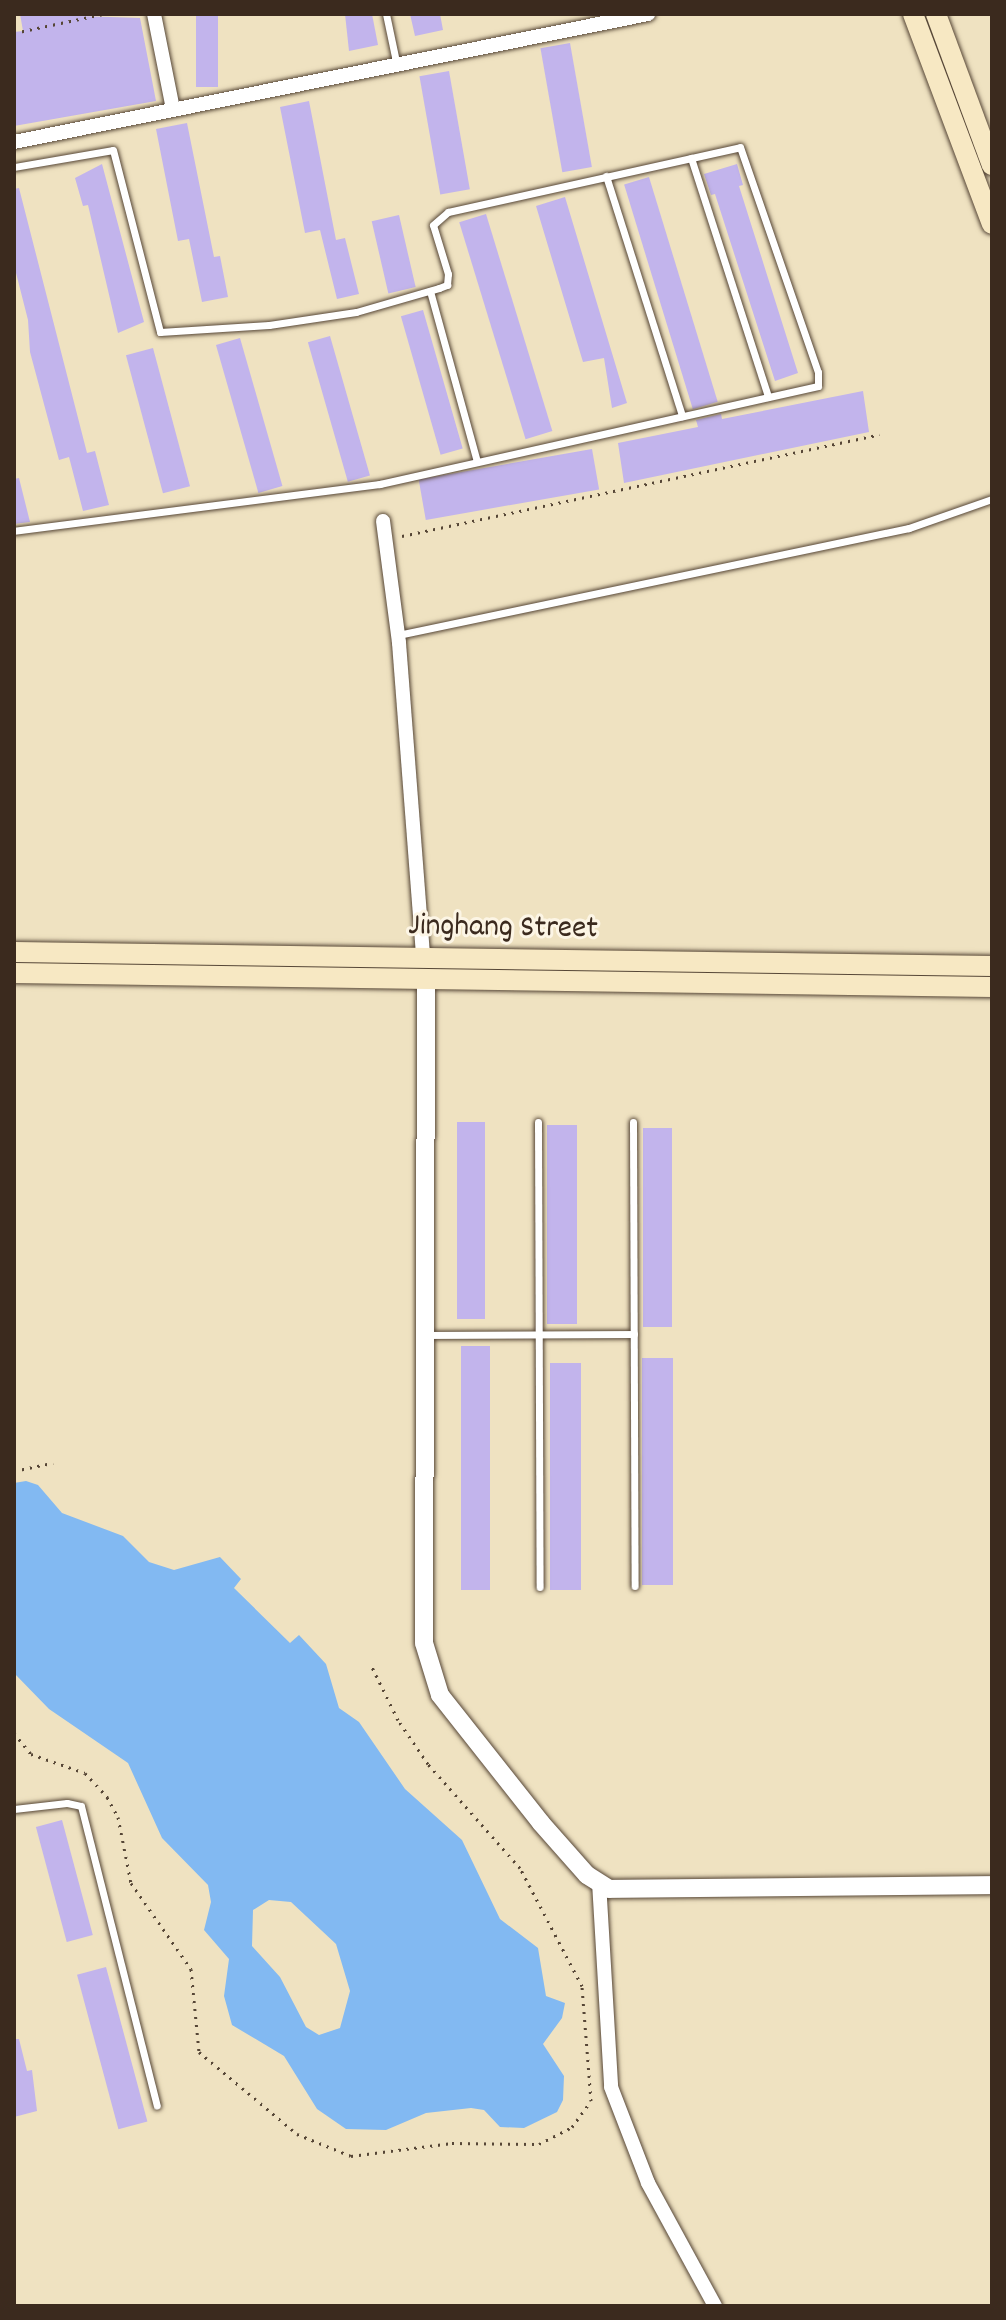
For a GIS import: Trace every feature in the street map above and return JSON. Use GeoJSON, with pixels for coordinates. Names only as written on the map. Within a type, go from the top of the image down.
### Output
{"type":"FeatureCollection","features":[{"type":"Feature","properties":{"kind":"main road"},"geometry":{"type":"LineString","coordinates":[[913,14],[992,224]]}},
{"type":"Feature","properties":{"kind":"main road"},"geometry":{"type":"LineString","coordinates":[[936,14],[992,165]]}},
{"type":"Feature","properties":{"kind":"main road","name":"Jinghang Street"},"geometry":{"type":"LineString","coordinates":[[14,952],[992,966]]}},
{"type":"Feature","properties":{"kind":"main road","name":"Jinghang Street"},"geometry":{"type":"LineString","coordinates":[[14,973],[992,987]]}},
{"type":"Feature","properties":{"kind":"street"},"geometry":{"type":"LineString","coordinates":[[154,14],[173,109]]}},
{"type":"Feature","properties":{"kind":"street"},"geometry":{"type":"LineString","coordinates":[[14,142],[646,14]]}},
{"type":"Feature","properties":{"kind":"street"},"geometry":{"type":"LineString","coordinates":[[383,521],[398,635],[423,958]]}},
{"type":"Feature","properties":{"kind":"street"},"geometry":{"type":"LineString","coordinates":[[426,979],[428,1667],[440,1695],[541,1823],[609,1889],[992,1885]]}},
{"type":"Feature","properties":{"kind":"street"},"geometry":{"type":"LineString","coordinates":[[599,1882],[611,2087],[648,2183],[715,2306]]}},
{"type":"Feature","properties":{"kind":"lane"},"geometry":{"type":"LineString","coordinates":[[386,14],[397,66]]}},
{"type":"Feature","properties":{"kind":"lane"},"geometry":{"type":"LineString","coordinates":[[14,167],[113,150],[160,332],[269,325],[356,312],[430,291],[447,285],[448,274],[433,225],[436,219],[606,176],[740,147],[818,372],[818,386],[353,489],[14,531]]}},
{"type":"Feature","properties":{"kind":"lane"},"geometry":{"type":"LineString","coordinates":[[691,158],[768,397]]}},
{"type":"Feature","properties":{"kind":"lane"},"geometry":{"type":"LineString","coordinates":[[606,176],[682,416]]}},
{"type":"Feature","properties":{"kind":"lane"},"geometry":{"type":"LineString","coordinates":[[430,291],[477,462]]}},
{"type":"Feature","properties":{"kind":"lane"},"geometry":{"type":"LineString","coordinates":[[398,635],[909,528],[992,499]]}},
{"type":"Feature","properties":{"kind":"lane"},"geometry":{"type":"LineString","coordinates":[[538,1122],[540,1587]]}},
{"type":"Feature","properties":{"kind":"lane"},"geometry":{"type":"LineString","coordinates":[[633,1122],[635,1586]]}},
{"type":"Feature","properties":{"kind":"lane"},"geometry":{"type":"LineString","coordinates":[[425,1335],[634,1334]]}},
{"type":"Feature","properties":{"kind":"lane"},"geometry":{"type":"LineString","coordinates":[[14,1809],[67,1803],[81,1806],[157,2106]]}},
{"type":"Feature","properties":{"kind":"path"},"geometry":{"type":"LineString","coordinates":[[14,33],[103,14]]}},
{"type":"Feature","properties":{"kind":"path"},"geometry":{"type":"LineString","coordinates":[[385,540],[879,435]]}},
{"type":"Feature","properties":{"kind":"path"},"geometry":{"type":"LineString","coordinates":[[14,1471],[53,1463]]}},
{"type":"Feature","properties":{"kind":"path"},"geometry":{"type":"LineString","coordinates":[[14,1733],[31,1754],[85,1773],[107,1797],[118,1817],[131,1883],[191,1969],[199,2052],[297,2134],[351,2156],[452,2143],[539,2144],[572,2127],[591,2101],[582,1986],[520,1868],[428,1764],[398,1720],[371,1665]]}},
{"type":"Feature","properties":{"kind":"water"},"geometry":{"type":"Polygon","coordinates":[[[26,1481],[38,1485],[62,1513],[123,1536],[149,1562],[174,1570],[220,1557],[241,1579],[234,1588],[290,1643],[299,1635],[326,1664],[339,1708],[359,1722],[405,1789],[462,1840],[500,1919],[538,1948],[546,1996],[565,2003],[562,2018],[543,2044],[564,2076],[563,2100],[557,2112],[524,2128],[500,2127],[484,2110],[471,2108],[426,2113],[386,2130],[346,2129],[317,2109],[284,2056],[232,2025],[224,1996],[229,1959],[204,1930],[211,1902],[208,1885],[162,1838],[128,1763],[49,1709],[14,1673],[14,1483],[26,1481]],[[269,1900],[253,1910],[252,1946],[280,1977],[306,2027],[319,2035],[340,2028],[350,1991],[336,1944],[291,1902],[269,1900]]]}},
{"type":"Feature","properties":{"kind":"building"},"geometry":{"type":"Polygon","coordinates":[[[20,14],[140,18],[156,101],[14,126],[14,32],[23,31],[20,14]]]}},
{"type":"Feature","properties":{"kind":"building"},"geometry":{"type":"Polygon","coordinates":[[[196,14],[218,14],[218,87],[196,87],[196,14]]]}},
{"type":"Feature","properties":{"kind":"building"},"geometry":{"type":"Polygon","coordinates":[[[345,14],[372,14],[378,45],[349,51],[345,14]]]}},
{"type":"Feature","properties":{"kind":"building"},"geometry":{"type":"Polygon","coordinates":[[[410,14],[440,14],[443,30],[415,36],[410,14]]]}},
{"type":"Feature","properties":{"kind":"building"},"geometry":{"type":"Polygon","coordinates":[[[570,43],[592,167],[562,172],[540,48],[570,43]]]}},
{"type":"Feature","properties":{"kind":"building"},"geometry":{"type":"Polygon","coordinates":[[[449,71],[470,189],[440,194],[419,76],[449,71]]]}},
{"type":"Feature","properties":{"kind":"building"},"geometry":{"type":"Polygon","coordinates":[[[309,101],[336,240],[345,238],[359,294],[337,299],[320,230],[305,233],[280,107],[309,101]]]}},
{"type":"Feature","properties":{"kind":"building"},"geometry":{"type":"Polygon","coordinates":[[[187,123],[214,257],[220,256],[228,297],[202,302],[189,239],[178,241],[156,129],[187,123]]]}},
{"type":"Feature","properties":{"kind":"building"},"geometry":{"type":"Polygon","coordinates":[[[102,164],[144,322],[118,333],[88,205],[83,206],[75,178],[102,164]]]}},
{"type":"Feature","properties":{"kind":"building"},"geometry":{"type":"Polygon","coordinates":[[[737,164],[743,185],[739,186],[798,373],[775,381],[715,194],[711,195],[704,174],[737,164]]]}},
{"type":"Feature","properties":{"kind":"building"},"geometry":{"type":"Polygon","coordinates":[[[649,177],[718,402],[693,409],[624,185],[649,177]]]}},
{"type":"Feature","properties":{"kind":"building"},"geometry":{"type":"Polygon","coordinates":[[[19,188],[87,453],[95,451],[109,505],[83,511],[69,457],[59,460],[30,352],[28,320],[14,265],[14,189],[19,188]]]}},
{"type":"Feature","properties":{"kind":"building"},"geometry":{"type":"Polygon","coordinates":[[[565,197],[627,403],[612,408],[604,358],[583,362],[536,206],[565,197]]]}},
{"type":"Feature","properties":{"kind":"building"},"geometry":{"type":"Polygon","coordinates":[[[486,214],[552,431],[526,439],[459,222],[486,214]]]}},
{"type":"Feature","properties":{"kind":"building"},"geometry":{"type":"Polygon","coordinates":[[[399,215],[416,287],[388,293],[372,221],[399,215]]]}},
{"type":"Feature","properties":{"kind":"building"},"geometry":{"type":"Polygon","coordinates":[[[423,310],[463,448],[441,455],[401,316],[423,310]]]}},
{"type":"Feature","properties":{"kind":"building"},"geometry":{"type":"Polygon","coordinates":[[[330,336],[370,475],[348,482],[308,342],[330,336]]]}},
{"type":"Feature","properties":{"kind":"building"},"geometry":{"type":"Polygon","coordinates":[[[240,338],[282,486],[258,493],[216,345],[240,338]]]}},
{"type":"Feature","properties":{"kind":"building"},"geometry":{"type":"Polygon","coordinates":[[[153,348],[190,486],[163,493],[126,355],[153,348]]]}},
{"type":"Feature","properties":{"kind":"building"},"geometry":{"type":"Polygon","coordinates":[[[863,391],[869,432],[624,483],[618,443],[698,427],[696,420],[721,414],[722,419],[863,391]]]}},
{"type":"Feature","properties":{"kind":"building"},"geometry":{"type":"Polygon","coordinates":[[[592,449],[599,489],[426,520],[419,480],[592,449]]]}},
{"type":"Feature","properties":{"kind":"building"},"geometry":{"type":"Polygon","coordinates":[[[19,478],[30,522],[14,524],[14,479],[19,478]]]}},
{"type":"Feature","properties":{"kind":"building"},"geometry":{"type":"Polygon","coordinates":[[[457,1122],[485,1122],[485,1319],[457,1319],[457,1122]]]}},
{"type":"Feature","properties":{"kind":"building"},"geometry":{"type":"Polygon","coordinates":[[[547,1125],[577,1125],[577,1324],[547,1324],[547,1125]]]}},
{"type":"Feature","properties":{"kind":"building"},"geometry":{"type":"Polygon","coordinates":[[[643,1128],[672,1128],[672,1327],[643,1327],[643,1128]]]}},
{"type":"Feature","properties":{"kind":"building"},"geometry":{"type":"Polygon","coordinates":[[[461,1346],[490,1346],[490,1590],[461,1590],[461,1346]]]}},
{"type":"Feature","properties":{"kind":"building"},"geometry":{"type":"Polygon","coordinates":[[[642,1358],[673,1358],[673,1585],[642,1585],[642,1358]]]}},
{"type":"Feature","properties":{"kind":"building"},"geometry":{"type":"Polygon","coordinates":[[[550,1363],[581,1363],[581,1590],[550,1590],[550,1363]]]}},
{"type":"Feature","properties":{"kind":"building"},"geometry":{"type":"Polygon","coordinates":[[[62,1820],[93,1935],[67,1942],[36,1827],[62,1820]]]}},
{"type":"Feature","properties":{"kind":"building"},"geometry":{"type":"Polygon","coordinates":[[[106,1967],[147,2122],[118,2129],[77,1975],[106,1967]]]}},
{"type":"Feature","properties":{"kind":"building"},"geometry":{"type":"Polygon","coordinates":[[[14,2039],[19,2039],[27,2071],[32,2070],[37,2111],[14,2117],[14,2039]]]}}]}
